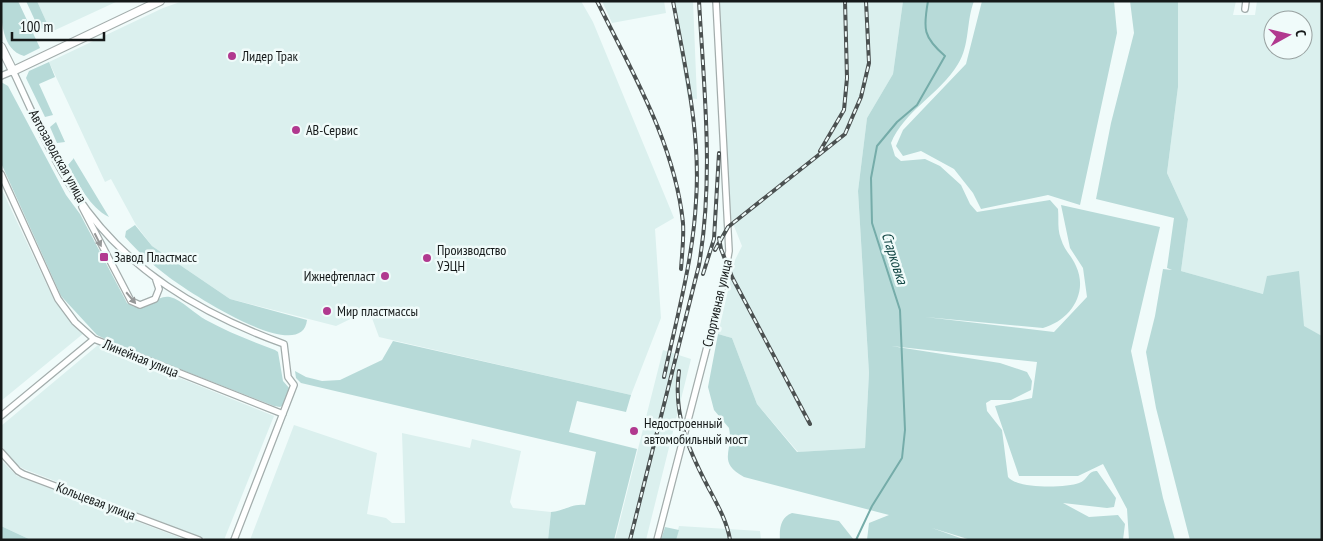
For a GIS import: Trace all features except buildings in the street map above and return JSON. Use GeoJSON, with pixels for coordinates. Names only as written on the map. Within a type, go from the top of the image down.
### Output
{"type":"FeatureCollection","features":[{"type":"Feature","properties":{"kind":"main road"},"geometry":{"type":"LineString","coordinates":[[13,71],[160,1]]}},
{"type":"Feature","properties":{"kind":"main road","name":"Автозаводская улица"},"geometry":{"type":"LineString","coordinates":[[1,47],[13,71]]}},
{"type":"Feature","properties":{"kind":"street","name":"Спортивная улица"},"geometry":{"type":"LineString","coordinates":[[657,540],[723,285],[729,250],[716,1]]}},
{"type":"Feature","properties":{"kind":"street"},"geometry":{"type":"LineString","coordinates":[[1244,9],[1246,1]]}},
{"type":"Feature","properties":{"kind":"street"},"geometry":{"type":"LineString","coordinates":[[1,76],[13,71]]}},
{"type":"Feature","properties":{"kind":"street","name":"Автозаводская улица"},"geometry":{"type":"LineString","coordinates":[[13,71],[74,192],[104,230],[135,262],[156,280],[220,318],[284,344],[288,377],[294,385],[283,414]]}},
{"type":"Feature","properties":{"kind":"street","name":"Линейная улица"},"geometry":{"type":"LineString","coordinates":[[1,174],[58,299],[75,322],[94,339],[283,414]]}},
{"type":"Feature","properties":{"kind":"street"},"geometry":{"type":"LineString","coordinates":[[74,192],[131,301],[140,305],[155,299],[159,289],[156,280]]}},
{"type":"Feature","properties":{"kind":"street"},"geometry":{"type":"LineString","coordinates":[[1,416],[94,339]]}},
{"type":"Feature","properties":{"kind":"street"},"geometry":{"type":"LineString","coordinates":[[234,540],[283,414]]}},
{"type":"Feature","properties":{"kind":"street","name":"Кольцевая улица"},"geometry":{"type":"LineString","coordinates":[[1,452],[23,474],[199,540]]}},
{"type":"Feature","properties":{"kind":"shaded area"},"geometry":{"type":"Polygon","coordinates":[[[1,1],[18,1],[40,48],[24,56],[11,48],[2,25],[1,1]]]}},
{"type":"Feature","properties":{"kind":"shaded area"},"geometry":{"type":"Polygon","coordinates":[[[26,1],[37,1],[51,32],[38,27],[26,1]]]}},
{"type":"Feature","properties":{"kind":"shaded area"},"geometry":{"type":"Polygon","coordinates":[[[37,1],[118,1],[51,32],[37,1]]]}},
{"type":"Feature","properties":{"kind":"shaded area"},"geometry":{"type":"Polygon","coordinates":[[[183,1],[581,1],[593,22],[674,218],[655,229],[661,318],[631,395],[379,337],[369,310],[336,326],[230,299],[152,246],[136,225],[111,179],[105,182],[49,62],[163,8],[183,1]]]}},
{"type":"Feature","properties":{"kind":"shaded area"},"geometry":{"type":"Polygon","coordinates":[[[602,1],[664,1],[666,13],[612,23],[602,1]]]}},
{"type":"Feature","properties":{"kind":"shaded area"},"geometry":{"type":"Polygon","coordinates":[[[671,1],[693,1],[697,99],[688,98],[671,1]]]}},
{"type":"Feature","properties":{"kind":"shaded area"},"geometry":{"type":"Polygon","coordinates":[[[719,1],[903,1],[893,74],[867,118],[858,191],[869,373],[865,448],[798,452],[757,404],[732,338],[718,334],[735,260],[742,246],[730,216],[719,1]]]}},
{"type":"Feature","properties":{"kind":"shaded area"},"geometry":{"type":"Polygon","coordinates":[[[903,1],[974,1],[962,57],[942,84],[904,121],[891,143],[895,156],[901,161],[925,159],[940,166],[961,185],[970,204],[977,212],[1050,200],[1058,209],[1060,235],[1064,246],[1074,262],[1079,276],[1080,287],[1074,305],[1068,313],[1061,319],[1043,328],[925,317],[1054,332],[1087,297],[1083,268],[1070,248],[1061,205],[1160,227],[1131,351],[1163,498],[1175,540],[1129,540],[1127,509],[1103,464],[1078,476],[1019,476],[995,406],[1032,398],[1037,362],[891,346],[1000,363],[1027,372],[1032,381],[1031,390],[1011,400],[991,400],[986,403],[987,411],[1002,430],[1008,477],[1021,484],[1064,486],[1079,483],[1092,472],[1097,471],[1116,498],[1114,507],[1107,508],[1063,503],[1089,517],[1118,515],[1125,524],[1123,540],[971,540],[932,528],[966,540],[867,540],[869,523],[889,515],[744,477],[736,472],[728,461],[729,428],[714,410],[708,387],[718,334],[732,338],[757,404],[797,452],[865,448],[869,373],[858,191],[867,118],[893,74],[903,1]]]}},
{"type":"Feature","properties":{"kind":"shaded area"},"geometry":{"type":"Polygon","coordinates":[[[982,1],[1114,1],[1117,33],[1080,205],[1048,195],[981,209],[973,193],[954,169],[921,151],[903,156],[896,146],[903,130],[966,64],[982,1]]]}},
{"type":"Feature","properties":{"kind":"shaded area"},"geometry":{"type":"Polygon","coordinates":[[[1130,1],[1178,1],[1178,87],[1167,173],[1188,219],[1181,271],[1263,294],[1267,276],[1299,271],[1304,326],[1322,336],[1322,540],[1190,540],[1156,408],[1146,352],[1155,316],[1163,269],[1172,270],[1167,268],[1174,218],[1096,199],[1111,123],[1134,33],[1130,1]]]}},
{"type":"Feature","properties":{"kind":"shaded area"},"geometry":{"type":"Polygon","coordinates":[[[1178,1],[1236,1],[1233,15],[1255,15],[1257,1],[1322,1],[1322,336],[1304,327],[1263,294],[1181,271],[1188,219],[1167,173],[1178,87],[1178,1]]]}},
{"type":"Feature","properties":{"kind":"shaded area"},"geometry":{"type":"Polygon","coordinates":[[[49,62],[55,77],[39,84],[53,115],[45,117],[26,78],[29,71],[49,62]]]}},
{"type":"Feature","properties":{"kind":"shaded area"},"geometry":{"type":"Polygon","coordinates":[[[1,82],[8,86],[66,195],[80,214],[127,303],[140,308],[164,297],[170,297],[214,324],[275,350],[278,352],[283,381],[290,389],[285,404],[280,407],[274,406],[111,342],[97,335],[61,296],[1,163],[1,82]]]}},
{"type":"Feature","properties":{"kind":"shaded area"},"geometry":{"type":"Polygon","coordinates":[[[56,122],[65,142],[57,143],[50,127],[56,122]]]}},
{"type":"Feature","properties":{"kind":"shaded area"},"geometry":{"type":"Polygon","coordinates":[[[74,158],[109,217],[90,201],[81,187],[68,165],[74,158]]]}},
{"type":"Feature","properties":{"kind":"shaded area"},"geometry":{"type":"Polygon","coordinates":[[[1,188],[55,302],[84,333],[1,401],[1,188]]]}},
{"type":"Feature","properties":{"kind":"shaded area"},"geometry":{"type":"Polygon","coordinates":[[[135,225],[152,246],[230,299],[307,320],[300,332],[286,335],[266,331],[220,310],[181,286],[152,264],[125,237],[126,231],[135,225]]]}},
{"type":"Feature","properties":{"kind":"shaded area"},"geometry":{"type":"Polygon","coordinates":[[[393,341],[631,395],[626,412],[577,401],[569,432],[637,449],[614,540],[548,540],[551,512],[576,505],[585,505],[596,452],[301,383],[296,378],[295,371],[306,377],[322,381],[340,380],[382,360],[393,341]]]}},
{"type":"Feature","properties":{"kind":"shaded area"},"geometry":{"type":"Polygon","coordinates":[[[98,345],[274,416],[224,540],[208,540],[24,469],[17,465],[1,446],[1,426],[98,345]]]}},
{"type":"Feature","properties":{"kind":"shaded area"},"geometry":{"type":"Polygon","coordinates":[[[663,350],[691,359],[646,540],[615,540],[663,350]]]}},
{"type":"Feature","properties":{"kind":"shaded area"},"geometry":{"type":"Polygon","coordinates":[[[294,425],[377,453],[367,514],[386,518],[392,523],[405,523],[402,433],[470,448],[472,439],[521,451],[510,502],[513,508],[551,512],[548,540],[250,540],[294,425]]]}},
{"type":"Feature","properties":{"kind":"shaded area"},"geometry":{"type":"Polygon","coordinates":[[[1,460],[17,476],[186,540],[31,540],[1,526],[1,460]]]}},
{"type":"Feature","properties":{"kind":"shaded area"},"geometry":{"type":"Polygon","coordinates":[[[792,513],[839,521],[854,540],[780,540],[783,520],[792,513]]]}},
{"type":"Feature","properties":{"kind":"shaded area"},"geometry":{"type":"Polygon","coordinates":[[[1,526],[31,540],[1,540],[1,526]]]}},
{"type":"Feature","properties":{"kind":"shaded area"},"geometry":{"type":"Polygon","coordinates":[[[679,526],[760,531],[761,540],[675,540],[679,526]]]}},
{"type":"Feature","properties":{"kind":"shaded area"},"geometry":{"type":"Polygon","coordinates":[[[665,527],[679,530],[676,540],[661,540],[665,527]]]}},
{"type":"Feature","properties":{"kind":"waterway","name":"Старковка"},"geometry":{"type":"LineString","coordinates":[[856,540],[872,506],[902,458],[905,430],[900,310],[872,223],[871,178],[877,146],[897,122],[917,105],[945,56],[932,43],[926,32],[925,19],[928,1]]}},
{"type":"Feature","properties":{"kind":"railway"},"geometry":{"type":"LineString","coordinates":[[597,1],[650,109],[671,165],[683,223],[681,269]]}},
{"type":"Feature","properties":{"kind":"railway"},"geometry":{"type":"LineString","coordinates":[[664,377],[691,246],[697,176],[691,101],[673,1]]}},
{"type":"Feature","properties":{"kind":"railway"},"geometry":{"type":"LineString","coordinates":[[630,540],[699,265],[704,232],[707,166],[699,1]]}},
{"type":"Feature","properties":{"kind":"railway"},"geometry":{"type":"LineString","coordinates":[[820,151],[844,110],[847,78],[845,1]]}},
{"type":"Feature","properties":{"kind":"railway"},"geometry":{"type":"LineString","coordinates":[[715,250],[728,227],[845,134],[861,97],[869,63],[866,1]]}},
{"type":"Feature","properties":{"kind":"railway"},"geometry":{"type":"LineString","coordinates":[[703,274],[714,239],[719,153]]}},
{"type":"Feature","properties":{"kind":"railway"},"geometry":{"type":"LineString","coordinates":[[719,238],[721,249],[732,277],[810,424]]}},
{"type":"Feature","properties":{"kind":"railway"},"geometry":{"type":"LineString","coordinates":[[679,371],[678,402],[688,445],[724,519],[730,540]]}},
{"type":"Feature","properties":{"kind":"place","name":"Лидер Трак"},"geometry":{"type":"Point","coordinates":[232,56]}},
{"type":"Feature","properties":{"kind":"place","name":"АВ-Сервис"},"geometry":{"type":"Point","coordinates":[296,130]}},
{"type":"Feature","properties":{"kind":"place","name":"Завод Пластмасс"},"geometry":{"type":"Point","coordinates":[104,257]}},
{"type":"Feature","properties":{"kind":"place","name":"Производство УЭЦН"},"geometry":{"type":"Point","coordinates":[427,258]}},
{"type":"Feature","properties":{"kind":"place","name":"Ижнефтепласт"},"geometry":{"type":"Point","coordinates":[385,276]}},
{"type":"Feature","properties":{"kind":"place","name":"Мир пластмассы"},"geometry":{"type":"Point","coordinates":[327,311]}},
{"type":"Feature","properties":{"kind":"place","name":"Недостроенный автомобильный мост"},"geometry":{"type":"Point","coordinates":[634,431]}}]}
